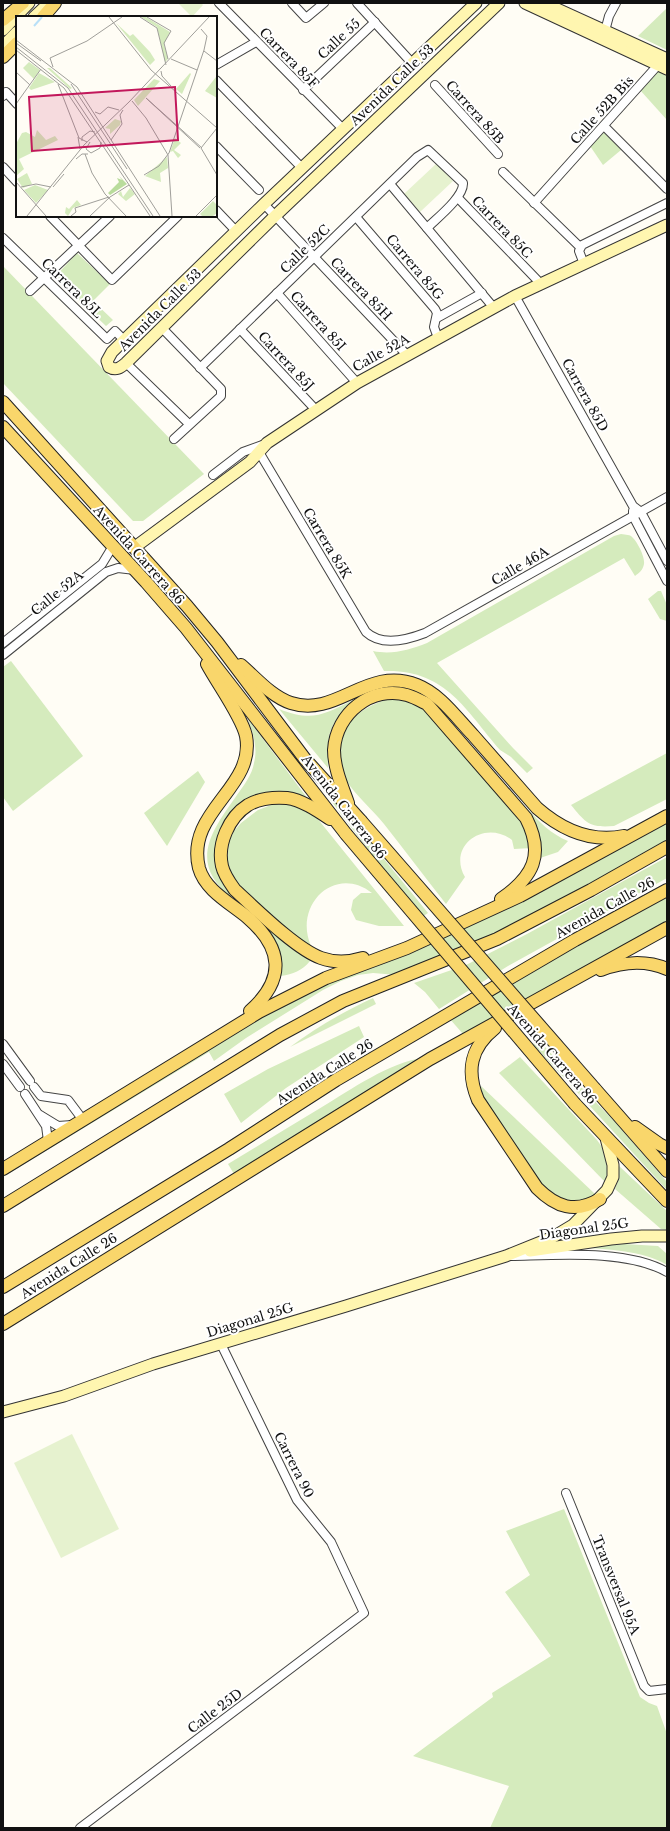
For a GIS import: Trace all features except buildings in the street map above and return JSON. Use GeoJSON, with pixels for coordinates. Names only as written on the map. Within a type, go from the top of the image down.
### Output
{"type":"FeatureCollection","features":[{"type":"Feature","properties":{"kind":"main road"},"geometry":{"type":"LineString","coordinates":[[3,20],[23,3]]}},
{"type":"Feature","properties":{"kind":"main road"},"geometry":{"type":"LineString","coordinates":[[44,16],[55,3]]}},
{"type":"Feature","properties":{"kind":"main road"},"geometry":{"type":"LineString","coordinates":[[3,57],[16,44]]}},
{"type":"Feature","properties":{"kind":"main road","name":"Avenida Carrera 86"},"geometry":{"type":"LineString","coordinates":[[3,402],[135,547],[217,642],[305,759],[350,808],[667,1171]]}},
{"type":"Feature","properties":{"kind":"main road","name":"Avenida Carrera 86"},"geometry":{"type":"LineString","coordinates":[[3,427],[113,546],[186,628],[343,830],[575,1104],[667,1201]]}},
{"type":"Feature","properties":{"kind":"main road"},"geometry":{"type":"LineString","coordinates":[[186,628],[241,722],[247,740],[246,755],[241,770],[208,818],[198,837],[197,855],[200,869],[207,883],[248,918],[265,938],[275,962],[275,977],[270,990],[260,1002],[233,1026]]}},
{"type":"Feature","properties":{"kind":"main road"},"geometry":{"type":"LineString","coordinates":[[217,642],[260,682],[280,698],[292,704],[315,705],[329,703],[379,681],[392,680],[418,685],[444,703],[537,808],[550,819],[575,833],[590,837],[601,839],[633,835]]}},
{"type":"Feature","properties":{"kind":"main road"},"geometry":{"type":"LineString","coordinates":[[350,808],[335,761],[335,740],[342,722],[357,705],[369,698],[382,694],[408,695],[427,704],[526,818],[535,838],[536,850],[534,862],[529,873],[515,889],[475,918]]}},
{"type":"Feature","properties":{"kind":"main road"},"geometry":{"type":"LineString","coordinates":[[343,830],[312,808],[289,798],[271,798],[248,805],[232,822],[226,832],[221,848],[222,866],[234,890],[291,939],[322,959],[347,961],[407,948]]}},
{"type":"Feature","properties":{"kind":"main road"},"geometry":{"type":"LineString","coordinates":[[3,1169],[233,1026],[283,999],[326,978],[407,948],[475,918],[520,896],[667,816]]}},
{"type":"Feature","properties":{"kind":"main road","name":"Avenida Calle 26"},"geometry":{"type":"LineString","coordinates":[[3,1206],[280,1035],[321,1012],[358,995],[415,974],[497,939],[591,890],[667,847]]}},
{"type":"Feature","properties":{"kind":"main road","name":"Avenida Calle 26"},"geometry":{"type":"LineString","coordinates":[[3,1287],[223,1153],[349,1072],[574,940],[667,890]]}},
{"type":"Feature","properties":{"kind":"main road","name":"Avenida Calle 26"},"geometry":{"type":"LineString","coordinates":[[3,1324],[430,1059],[667,928]]}},
{"type":"Feature","properties":{"kind":"main road"},"geometry":{"type":"LineString","coordinates":[[577,978],[607,968],[630,964],[650,964],[667,969]]}},
{"type":"Feature","properties":{"kind":"main road"},"geometry":{"type":"LineString","coordinates":[[514,1013],[485,1036],[473,1055],[470,1075],[472,1086],[478,1100],[537,1188],[545,1196],[554,1202],[569,1207],[583,1206],[600,1199]]}},
{"type":"Feature","properties":{"kind":"main road"},"geometry":{"type":"LineString","coordinates":[[613,1110],[659,1144],[667,1148]]}},
{"type":"Feature","properties":{"kind":"street"},"geometry":{"type":"LineString","coordinates":[[16,16],[29,3]]}},
{"type":"Feature","properties":{"kind":"street"},"geometry":{"type":"LineString","coordinates":[[35,16],[50,3]]}},
{"type":"Feature","properties":{"kind":"street","name":"Carrera 85F"},"geometry":{"type":"LineString","coordinates":[[219,3],[343,129]]}},
{"type":"Feature","properties":{"kind":"street"},"geometry":{"type":"LineString","coordinates":[[292,3],[306,18],[324,3]]}},
{"type":"Feature","properties":{"kind":"street"},"geometry":{"type":"LineString","coordinates":[[357,3],[412,63]]}},
{"type":"Feature","properties":{"kind":"street","name":"Avenida Calle 53"},"geometry":{"type":"LineString","coordinates":[[476,3],[264,204],[124,340],[108,356],[107,361],[109,367],[113,369],[119,368],[126,363],[275,216],[499,3]]}},
{"type":"Feature","properties":{"kind":"street"},"geometry":{"type":"LineString","coordinates":[[524,3],[615,40],[664,64]]}},
{"type":"Feature","properties":{"kind":"street"},"geometry":{"type":"LineString","coordinates":[[544,3],[605,31],[615,40]]}},
{"type":"Feature","properties":{"kind":"street"},"geometry":{"type":"LineString","coordinates":[[605,31],[609,16],[616,3]]}},
{"type":"Feature","properties":{"kind":"street"},"geometry":{"type":"LineString","coordinates":[[3,30],[16,16]]}},
{"type":"Feature","properties":{"kind":"street","name":"Calle 55"},"geometry":{"type":"LineString","coordinates":[[303,90],[375,22]]}},
{"type":"Feature","properties":{"kind":"street"},"geometry":{"type":"LineString","coordinates":[[3,46],[16,33]]}},
{"type":"Feature","properties":{"kind":"street"},"geometry":{"type":"LineString","coordinates":[[217,64],[256,42]]}},
{"type":"Feature","properties":{"kind":"street","name":"Calle 52B Bis"},"geometry":{"type":"LineString","coordinates":[[534,204],[604,126],[664,64]]}},
{"type":"Feature","properties":{"kind":"street"},"geometry":{"type":"LineString","coordinates":[[217,81],[302,168]]}},
{"type":"Feature","properties":{"kind":"street","name":"Carrera 85B"},"geometry":{"type":"LineString","coordinates":[[435,85],[498,154]]}},
{"type":"Feature","properties":{"kind":"street"},"geometry":{"type":"LineString","coordinates":[[4,94],[16,103]]}},
{"type":"Feature","properties":{"kind":"street"},"geometry":{"type":"LineString","coordinates":[[604,126],[667,189]]}},
{"type":"Feature","properties":{"kind":"street"},"geometry":{"type":"LineString","coordinates":[[217,147],[259,190]]}},
{"type":"Feature","properties":{"kind":"street","name":"Calle 52C"},"geometry":{"type":"LineString","coordinates":[[200,368],[417,157],[428,150]]}},
{"type":"Feature","properties":{"kind":"street","name":"Carrera 85C"},"geometry":{"type":"LineString","coordinates":[[428,150],[463,183],[463,188],[458,198],[541,284]]}},
{"type":"Feature","properties":{"kind":"street"},"geometry":{"type":"LineString","coordinates":[[3,167],[16,181]]}},
{"type":"Feature","properties":{"kind":"street"},"geometry":{"type":"LineString","coordinates":[[503,172],[534,204],[580,247]]}},
{"type":"Feature","properties":{"kind":"street"},"geometry":{"type":"LineString","coordinates":[[390,184],[494,308]]}},
{"type":"Feature","properties":{"kind":"street"},"geometry":{"type":"LineString","coordinates":[[427,228],[458,198]]}},
{"type":"Feature","properties":{"kind":"street"},"geometry":{"type":"LineString","coordinates":[[580,247],[667,203]]}},
{"type":"Feature","properties":{"kind":"street","name":"Carrera 85H"},"geometry":{"type":"LineString","coordinates":[[264,204],[407,355]]}},
{"type":"Feature","properties":{"kind":"street"},"geometry":{"type":"LineString","coordinates":[[217,211],[236,231]]}},
{"type":"Feature","properties":{"kind":"street"},"geometry":{"type":"LineString","coordinates":[[51,217],[112,280],[177,217]]}},
{"type":"Feature","properties":{"kind":"street"},"geometry":{"type":"LineString","coordinates":[[30,291],[109,217]]}},
{"type":"Feature","properties":{"kind":"street","name":"Carrera 85G"},"geometry":{"type":"LineString","coordinates":[[356,217],[436,309],[437,318],[434,328],[438,338]]}},
{"type":"Feature","properties":{"kind":"street","name":"Calle 52A"},"geometry":{"type":"LineString","coordinates":[[135,547],[250,462],[267,443],[356,382],[515,296],[667,225]]}},
{"type":"Feature","properties":{"kind":"street","name":"Carrera 85L"},"geometry":{"type":"LineString","coordinates":[[3,238],[107,339],[115,331],[124,340]]}},
{"type":"Feature","properties":{"kind":"street"},"geometry":{"type":"LineString","coordinates":[[580,247],[579,251],[584,264]]}},
{"type":"Feature","properties":{"kind":"street","name":"Carrera 85I"},"geometry":{"type":"LineString","coordinates":[[277,293],[356,382]]}},
{"type":"Feature","properties":{"kind":"street"},"geometry":{"type":"LineString","coordinates":[[437,318],[482,293]]}},
{"type":"Feature","properties":{"kind":"street","name":"Carrera 85D"},"geometry":{"type":"LineString","coordinates":[[515,296],[633,506],[641,512],[667,561]]}},
{"type":"Feature","properties":{"kind":"street"},"geometry":{"type":"LineString","coordinates":[[162,328],[221,389],[222,393],[221,396],[189,424],[174,440]]}},
{"type":"Feature","properties":{"kind":"street","name":"Carrera 85J"},"geometry":{"type":"LineString","coordinates":[[240,329],[315,409]]}},
{"type":"Feature","properties":{"kind":"street"},"geometry":{"type":"LineString","coordinates":[[126,363],[189,424]]}},
{"type":"Feature","properties":{"kind":"street"},"geometry":{"type":"LineString","coordinates":[[213,475],[243,452],[267,443]]}},
{"type":"Feature","properties":{"kind":"street","name":"Carrera 85K"},"geometry":{"type":"LineString","coordinates":[[259,452],[366,632],[372,637],[380,639]]}},
{"type":"Feature","properties":{"kind":"street","name":"Calle 46A"},"geometry":{"type":"LineString","coordinates":[[380,639],[392,641],[403,640],[425,633],[667,497]]}},
{"type":"Feature","properties":{"kind":"street","name":"Carrera 85D"},"geometry":{"type":"LineString","coordinates":[[633,506],[633,516],[667,581]]}},
{"type":"Feature","properties":{"kind":"street","name":"Calle 52A"},"geometry":{"type":"LineString","coordinates":[[3,643],[102,564],[113,546]]}},
{"type":"Feature","properties":{"kind":"street","name":"Calle 52A"},"geometry":{"type":"LineString","coordinates":[[3,655],[106,572],[118,568],[134,570]]}},
{"type":"Feature","properties":{"kind":"street"},"geometry":{"type":"LineString","coordinates":[[3,1044],[41,1096]]}},
{"type":"Feature","properties":{"kind":"street"},"geometry":{"type":"LineString","coordinates":[[3,1064],[39,1114],[47,1129],[48,1140]]}},
{"type":"Feature","properties":{"kind":"street"},"geometry":{"type":"LineString","coordinates":[[31,1103],[41,1096],[68,1100],[79,1122],[58,1126],[39,1114]]}},
{"type":"Feature","properties":{"kind":"street","name":"Diagonal 25G"},"geometry":{"type":"LineString","coordinates":[[3,1412],[64,1396],[153,1364],[506,1256],[553,1237],[566,1230],[600,1199],[606,1190],[612,1177],[613,1164],[606,1138]]}},
{"type":"Feature","properties":{"kind":"street","name":"Diagonal 25G"},"geometry":{"type":"LineString","coordinates":[[506,1256],[611,1239],[642,1236],[667,1236]]}},
{"type":"Feature","properties":{"kind":"street"},"geometry":{"type":"LineString","coordinates":[[506,1256],[601,1256],[642,1262],[667,1272]]}},
{"type":"Feature","properties":{"kind":"street","name":"Carrera 90"},"geometry":{"type":"LineString","coordinates":[[221,1344],[297,1500],[331,1542],[364,1613]]}},
{"type":"Feature","properties":{"kind":"street","name":"Transversal 95A"},"geometry":{"type":"LineString","coordinates":[[566,1493],[644,1686],[649,1691],[667,1690]]}},
{"type":"Feature","properties":{"kind":"street","name":"Calle 25D"},"geometry":{"type":"LineString","coordinates":[[80,1828],[364,1613]]}},
{"type":"Feature","properties":{"kind":"green space"},"geometry":{"type":"Polygon","coordinates":[[[178,3],[201,3],[203,5],[193,16],[191,16],[178,3]]]}},
{"type":"Feature","properties":{"kind":"green space"},"geometry":{"type":"Polygon","coordinates":[[[667,8],[667,50],[638,36],[667,8]]]}},
{"type":"Feature","properties":{"kind":"green space"},"geometry":{"type":"Polygon","coordinates":[[[657,70],[667,75],[667,120],[640,90],[657,70]]]}},
{"type":"Feature","properties":{"kind":"green space"},"geometry":{"type":"Polygon","coordinates":[[[608,126],[627,145],[603,165],[590,146],[608,126]]]}},
{"type":"Feature","properties":{"kind":"green space"},"geometry":{"type":"Polygon","coordinates":[[[437,163],[453,181],[420,212],[404,194],[437,163]]]}},
{"type":"Feature","properties":{"kind":"green space"},"geometry":{"type":"Polygon","coordinates":[[[77,253],[110,284],[93,301],[113,320],[106,326],[55,277],[77,253]]]}},
{"type":"Feature","properties":{"kind":"green space"},"geometry":{"type":"Polygon","coordinates":[[[3,266],[204,474],[143,521],[133,521],[3,383],[3,266]]]}},
{"type":"Feature","properties":{"kind":"green space"},"geometry":{"type":"Polygon","coordinates":[[[621,534],[632,537],[637,543],[642,554],[644,561],[643,566],[641,571],[635,576],[624,558],[437,663],[513,748],[533,768],[527,773],[511,757],[500,750],[464,706],[452,694],[438,684],[423,677],[405,672],[384,671],[373,651],[394,652],[414,648],[427,643],[614,536],[621,534]]]}},
{"type":"Feature","properties":{"kind":"green space"},"geometry":{"type":"Polygon","coordinates":[[[658,591],[661,591],[667,605],[667,621],[660,619],[648,599],[658,591]]]}},
{"type":"Feature","properties":{"kind":"green space"},"geometry":{"type":"Polygon","coordinates":[[[11,661],[83,756],[13,811],[3,797],[3,667],[11,661]]]}},
{"type":"Feature","properties":{"kind":"green space"},"geometry":{"type":"Polygon","coordinates":[[[391,698],[408,699],[429,711],[522,816],[532,848],[514,849],[512,840],[501,834],[480,834],[471,839],[465,846],[461,855],[461,866],[465,877],[446,904],[384,824],[350,786],[343,773],[340,748],[346,727],[360,712],[391,698]]]}},
{"type":"Feature","properties":{"kind":"green space"},"geometry":{"type":"Polygon","coordinates":[[[353,700],[338,717],[331,731],[328,746],[328,768],[279,709],[290,713],[309,716],[325,713],[353,700]]]}},
{"type":"Feature","properties":{"kind":"green space"},"geometry":{"type":"Polygon","coordinates":[[[248,719],[308,799],[282,792],[229,818],[221,878],[233,899],[219,886],[211,873],[207,861],[208,848],[212,835],[219,822],[247,780],[253,767],[255,746],[248,719]]]}},
{"type":"Feature","properties":{"kind":"green space"},"geometry":{"type":"Polygon","coordinates":[[[667,753],[667,799],[614,826],[593,825],[585,820],[571,805],[667,753]]]}},
{"type":"Feature","properties":{"kind":"green space"},"geometry":{"type":"Polygon","coordinates":[[[198,771],[205,782],[167,846],[144,813],[198,771]]]}},
{"type":"Feature","properties":{"kind":"green space"},"geometry":{"type":"Polygon","coordinates":[[[313,777],[367,838],[428,913],[422,917],[313,777]]]}},
{"type":"Feature","properties":{"kind":"green space"},"geometry":{"type":"Polygon","coordinates":[[[274,804],[286,804],[297,807],[317,818],[404,926],[379,926],[356,920],[351,910],[353,900],[361,893],[372,893],[358,885],[344,883],[332,886],[321,893],[313,904],[308,916],[307,931],[311,946],[310,949],[234,882],[227,862],[229,841],[234,831],[241,823],[258,810],[274,804]]]}},
{"type":"Feature","properties":{"kind":"green space"},"geometry":{"type":"Polygon","coordinates":[[[527,808],[546,827],[556,835],[568,841],[558,852],[540,858],[538,832],[527,808]]]}},
{"type":"Feature","properties":{"kind":"green space"},"geometry":{"type":"Polygon","coordinates":[[[667,821],[667,842],[478,943],[397,975],[373,973],[358,975],[323,990],[246,1038],[214,1061],[209,1052],[3,1177],[3,1173],[261,1014],[667,821]]]}},
{"type":"Feature","properties":{"kind":"green space"},"geometry":{"type":"Polygon","coordinates":[[[667,857],[667,878],[508,966],[439,1009],[425,992],[414,983],[466,965],[527,934],[667,857]]]}},
{"type":"Feature","properties":{"kind":"green space"},"geometry":{"type":"Polygon","coordinates":[[[667,894],[667,921],[463,1034],[449,1018],[667,894]]]}},
{"type":"Feature","properties":{"kind":"green space"},"geometry":{"type":"Polygon","coordinates":[[[257,917],[310,961],[297,972],[281,976],[278,951],[271,937],[257,917]]]}},
{"type":"Feature","properties":{"kind":"green space"},"geometry":{"type":"Polygon","coordinates":[[[373,998],[376,1004],[290,1047],[330,1020],[373,998]]]}},
{"type":"Feature","properties":{"kind":"green space"},"geometry":{"type":"Polygon","coordinates":[[[359,1026],[364,1037],[286,1088],[241,1123],[224,1094],[268,1069],[359,1026]]]}},
{"type":"Feature","properties":{"kind":"green space"},"geometry":{"type":"Polygon","coordinates":[[[538,1039],[615,1122],[667,1182],[667,1190],[533,1044],[538,1039]]]}},
{"type":"Feature","properties":{"kind":"green space"},"geometry":{"type":"Polygon","coordinates":[[[520,1057],[601,1145],[608,1160],[608,1177],[606,1183],[499,1073],[520,1057]]]}},
{"type":"Feature","properties":{"kind":"green space"},"geometry":{"type":"Polygon","coordinates":[[[423,1058],[3,1320],[3,1317],[234,1174],[228,1164],[358,1085],[397,1065],[423,1058]]]}},
{"type":"Feature","properties":{"kind":"green space"},"geometry":{"type":"Polygon","coordinates":[[[481,1086],[595,1194],[585,1202],[559,1200],[539,1185],[479,1093],[481,1086]]]}},
{"type":"Feature","properties":{"kind":"green space"},"geometry":{"type":"Polygon","coordinates":[[[618,1165],[667,1211],[667,1230],[661,1229],[615,1189],[618,1181],[618,1165]]]}},
{"type":"Feature","properties":{"kind":"green space"},"geometry":{"type":"Polygon","coordinates":[[[624,1244],[658,1246],[667,1254],[667,1265],[647,1256],[614,1250],[580,1247],[624,1244]]]}},
{"type":"Feature","properties":{"kind":"green space"},"geometry":{"type":"Polygon","coordinates":[[[72,1434],[119,1529],[61,1558],[14,1463],[72,1434]]]}},
{"type":"Feature","properties":{"kind":"green space"},"geometry":{"type":"Polygon","coordinates":[[[564,1509],[640,1697],[657,1706],[667,1734],[667,1828],[490,1828],[509,1786],[413,1756],[493,1697],[492,1693],[551,1656],[505,1592],[530,1575],[506,1531],[564,1509]]]}}]}
